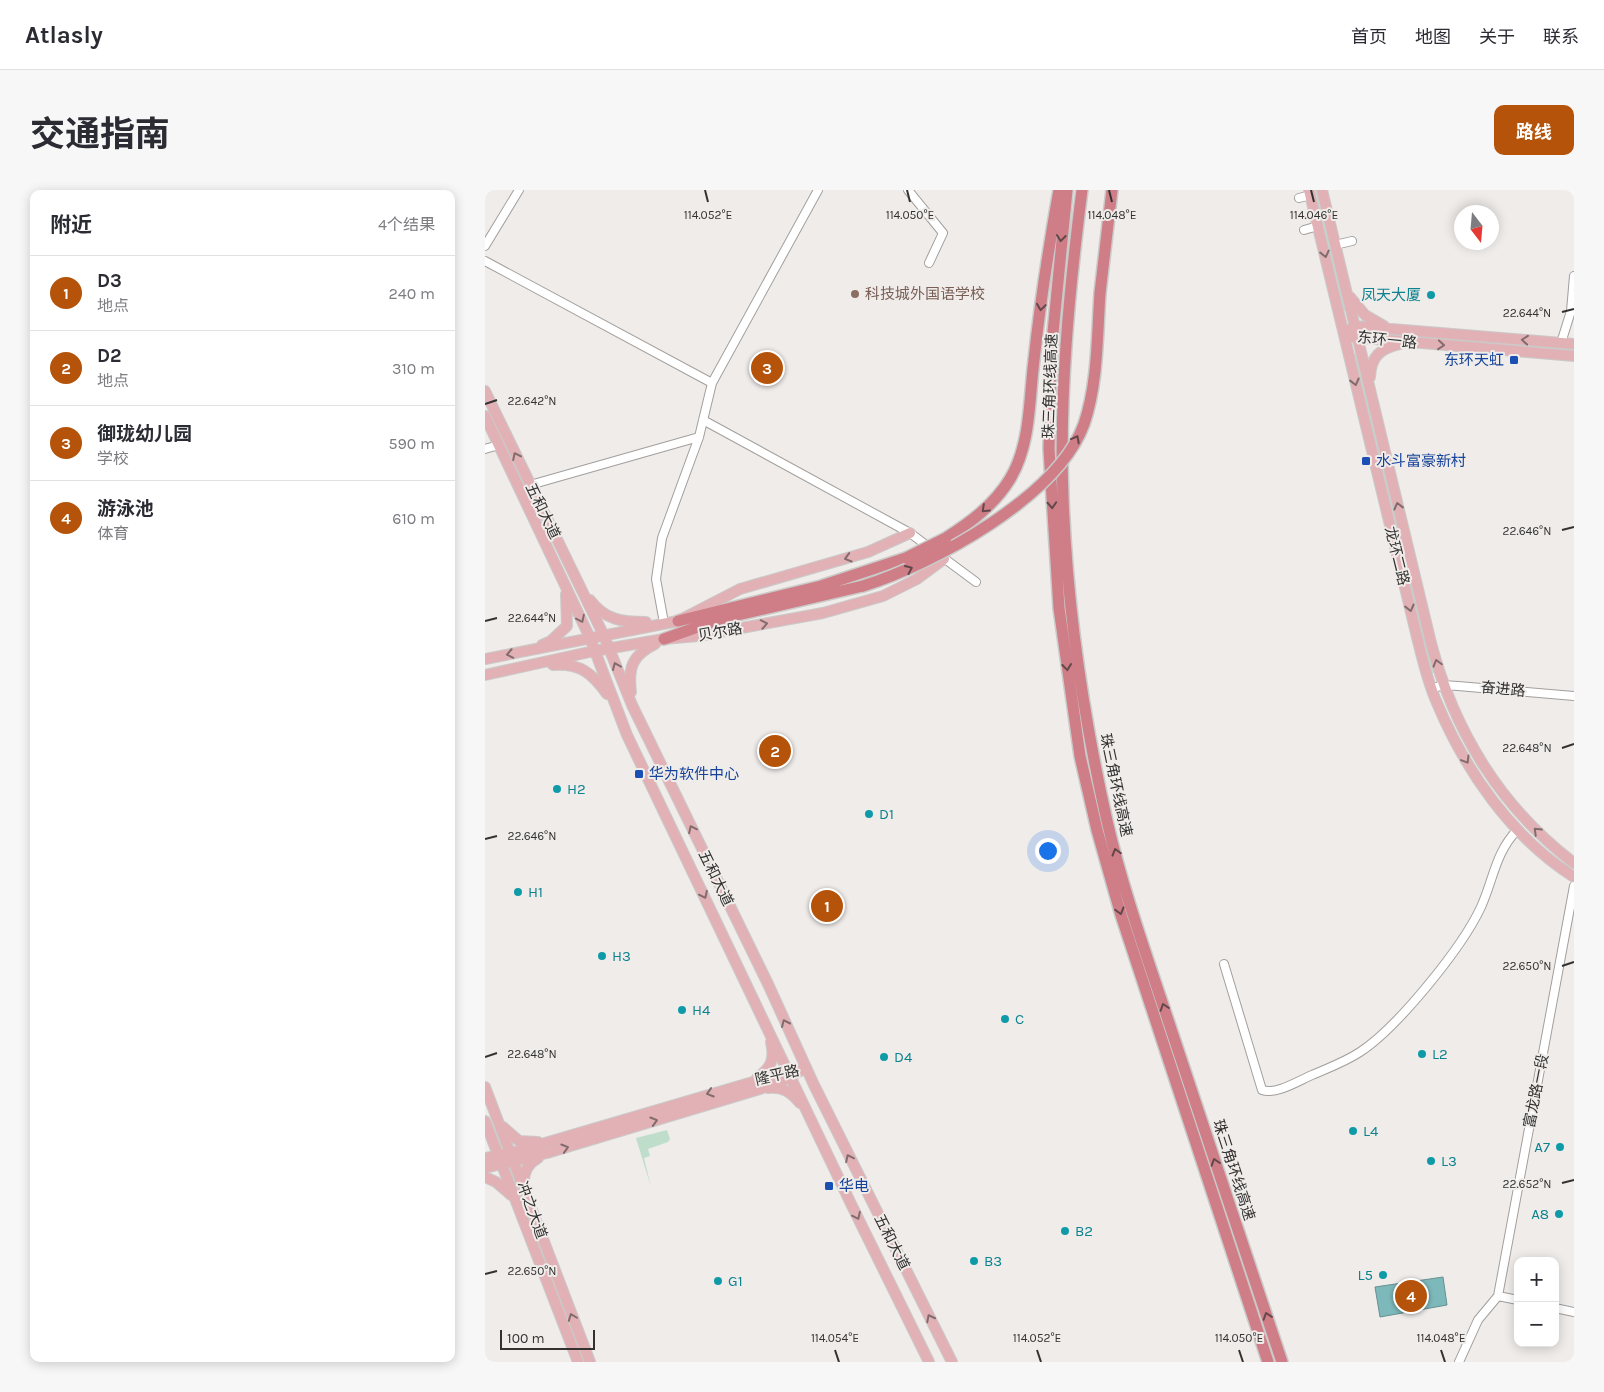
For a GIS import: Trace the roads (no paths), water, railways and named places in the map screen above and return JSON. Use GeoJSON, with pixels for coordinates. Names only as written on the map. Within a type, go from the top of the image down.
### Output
{"type":"FeatureCollection","features":[{"type":"Feature","properties":{"kind":"highway"},"geometry":{"type":"LineString","coordinates":[[678,621],[821,586],[906,558],[946,538],[981,513],[996,499],[1011,478],[1025,439],[1034,360],[1059,190]]}},
{"type":"Feature","properties":{"kind":"highway","name":"珠三角环线高速"},"geometry":{"type":"LineString","coordinates":[[1067,190],[1051,352],[1049,449],[1059,608],[1080,756],[1097,830],[1121,915],[1268,1362]]}},
{"type":"Feature","properties":{"kind":"highway","name":"珠三角环线高速"},"geometry":{"type":"LineString","coordinates":[[1082,190],[1074,252],[1064,370],[1063,499],[1071,607],[1087,723],[1108,825],[1133,911],[1282,1362]]}},
{"type":"Feature","properties":{"kind":"highway"},"geometry":{"type":"LineString","coordinates":[[665,639],[701,626],[863,586],[899,574],[951,548],[1021,500],[1060,464],[1077,438],[1089,406],[1112,190]]}},
{"type":"Feature","properties":{"kind":"main road","name":"龙环二路"},"geometry":{"type":"LineString","coordinates":[[1325,190],[1345,288],[1431,643],[1444,685],[1463,732],[1485,769],[1524,818],[1574,863]]}},
{"type":"Feature","properties":{"kind":"main road","name":"龙环二路"},"geometry":{"type":"LineString","coordinates":[[1310,193],[1414,624],[1432,689],[1452,736],[1468,765],[1495,802],[1518,830],[1550,859],[1574,877]]}},
{"type":"Feature","properties":{"kind":"main road"},"geometry":{"type":"LineString","coordinates":[[1345,288],[1352,300],[1365,315],[1395,329]]}},
{"type":"Feature","properties":{"kind":"main road","name":"东环一路"},"geometry":{"type":"LineString","coordinates":[[1344,335],[1355,326],[1574,344]]}},
{"type":"Feature","properties":{"kind":"main road","name":"东环一路"},"geometry":{"type":"LineString","coordinates":[[1344,335],[1358,338],[1574,356]]}},
{"type":"Feature","properties":{"kind":"main road"},"geometry":{"type":"LineString","coordinates":[[1370,390],[1370,368],[1377,353],[1385,348],[1413,342]]}},
{"type":"Feature","properties":{"kind":"main road","name":"五和大道"},"geometry":{"type":"LineString","coordinates":[[485,391],[604,636],[632,705],[764,975],[806,1067],[952,1362]]}},
{"type":"Feature","properties":{"kind":"main road","name":"五和大道"},"geometry":{"type":"LineString","coordinates":[[485,416],[590,638],[627,735],[811,1116],[853,1208],[929,1362]]}},
{"type":"Feature","properties":{"kind":"main road","name":"贝尔路"},"geometry":{"type":"LineString","coordinates":[[485,659],[678,621],[740,589],[868,552],[910,533]]}},
{"type":"Feature","properties":{"kind":"main road","name":"贝尔路"},"geometry":{"type":"LineString","coordinates":[[485,675],[594,651],[609,650],[665,639],[698,636],[823,613],[875,598],[917,579],[944,559]]}},
{"type":"Feature","properties":{"kind":"main road"},"geometry":{"type":"LineString","coordinates":[[528,651],[551,641],[567,626],[568,610],[565,586]]}},
{"type":"Feature","properties":{"kind":"main road"},"geometry":{"type":"LineString","coordinates":[[580,587],[596,608],[616,620],[664,623]]}},
{"type":"Feature","properties":{"kind":"main road"},"geometry":{"type":"LineString","coordinates":[[632,705],[629,675],[634,658],[644,649],[665,639]]}},
{"type":"Feature","properties":{"kind":"main road"},"geometry":{"type":"LineString","coordinates":[[527,666],[561,664],[583,668],[592,675],[615,705]]}},
{"type":"Feature","properties":{"kind":"main road"},"geometry":{"type":"LineString","coordinates":[[769,1032],[773,1050],[772,1063],[758,1084],[787,1090],[811,1116]]}},
{"type":"Feature","properties":{"kind":"main road","name":"隆平路"},"geometry":{"type":"LineString","coordinates":[[485,1158],[513,1158],[547,1154],[790,1074],[806,1067]]}},
{"type":"Feature","properties":{"kind":"main road","name":"隆平路"},"geometry":{"type":"LineString","coordinates":[[513,1158],[552,1141],[758,1084]]}},
{"type":"Feature","properties":{"kind":"main road","name":"冲之大道"},"geometry":{"type":"LineString","coordinates":[[485,1087],[513,1158],[520,1198],[578,1362]]}},
{"type":"Feature","properties":{"kind":"main road"},"geometry":{"type":"LineString","coordinates":[[495,1112],[504,1128],[519,1141],[552,1141]]}},
{"type":"Feature","properties":{"kind":"main road"},"geometry":{"type":"LineString","coordinates":[[485,1122],[488,1133],[485,1146]]}},
{"type":"Feature","properties":{"kind":"main road","name":"冲之大道"},"geometry":{"type":"LineString","coordinates":[[485,1122],[499,1158],[520,1198],[590,1362]]}},
{"type":"Feature","properties":{"kind":"main road"},"geometry":{"type":"LineString","coordinates":[[485,1177],[503,1186],[520,1198],[527,1168],[531,1161],[547,1154]]}},
{"type":"Feature","properties":{"kind":"main road","name":"隆平路"},"geometry":{"type":"LineString","coordinates":[[485,1168],[499,1158]]}},
{"type":"Feature","properties":{"kind":"street"},"geometry":{"type":"LineString","coordinates":[[485,246],[519,190]]}},
{"type":"Feature","properties":{"kind":"street"},"geometry":{"type":"LineString","coordinates":[[664,623],[656,579],[663,538],[699,437],[712,383],[818,190]]}},
{"type":"Feature","properties":{"kind":"street"},"geometry":{"type":"LineString","coordinates":[[908,190],[943,233],[929,263]]}},
{"type":"Feature","properties":{"kind":"street"},"geometry":{"type":"LineString","coordinates":[[1299,198],[1310,193]]}},
{"type":"Feature","properties":{"kind":"street"},"geometry":{"type":"LineString","coordinates":[[1304,230],[1318,226]]}},
{"type":"Feature","properties":{"kind":"street"},"geometry":{"type":"LineString","coordinates":[[1335,245],[1352,241]]}},
{"type":"Feature","properties":{"kind":"street"},"geometry":{"type":"LineString","coordinates":[[485,261],[712,383]]}},
{"type":"Feature","properties":{"kind":"street"},"geometry":{"type":"LineString","coordinates":[[1561,342],[1571,311],[1574,276]]}},
{"type":"Feature","properties":{"kind":"street"},"geometry":{"type":"LineString","coordinates":[[703,420],[910,533],[976,582]]}},
{"type":"Feature","properties":{"kind":"street"},"geometry":{"type":"LineString","coordinates":[[530,484],[699,437]]}},
{"type":"Feature","properties":{"kind":"street"},"geometry":{"type":"LineString","coordinates":[[485,449],[499,445]]}},
{"type":"Feature","properties":{"kind":"street","name":"奋进路"},"geometry":{"type":"LineString","coordinates":[[1432,689],[1444,685],[1574,696]]}},
{"type":"Feature","properties":{"kind":"street"},"geometry":{"type":"LineString","coordinates":[[1224,964],[1262,1090],[1267,1091],[1283,1087],[1328,1068],[1361,1052],[1373,1042],[1392,1025],[1426,986],[1475,919],[1499,856],[1506,842],[1518,830]]}},
{"type":"Feature","properties":{"kind":"street","name":"富龙路一段"},"geometry":{"type":"LineString","coordinates":[[1498,1296],[1574,886]]}},
{"type":"Feature","properties":{"kind":"street"},"geometry":{"type":"LineString","coordinates":[[1459,1362],[1478,1320],[1498,1296],[1514,1299]]}},
{"type":"Feature","properties":{"kind":"street"},"geometry":{"type":"LineString","coordinates":[[1559,1309],[1574,1312]]}},
{"type":"Feature","properties":{"kind":"water"},"geometry":{"type":"Polygon","coordinates":[[[1443,1277],[1447,1305],[1380,1317],[1375,1287],[1443,1277]]]}},
{"type":"Feature","properties":{"kind":"place","name":"科技城外国语学校"},"geometry":{"type":"Point","coordinates":[855,294]}},
{"type":"Feature","properties":{"kind":"place","name":"凤天大厦"},"geometry":{"type":"Point","coordinates":[1431,295]}},
{"type":"Feature","properties":{"kind":"place","name":"东环天虹"},"geometry":{"type":"Point","coordinates":[1514,360]}},
{"type":"Feature","properties":{"kind":"place","name":"御珑幼儿园"},"geometry":{"type":"Point","coordinates":[767,368]}},
{"type":"Feature","properties":{"kind":"place","name":"水斗富豪新村"},"geometry":{"type":"Point","coordinates":[1366,461]}},
{"type":"Feature","properties":{"kind":"place","name":"D2"},"geometry":{"type":"Point","coordinates":[775,751]}},
{"type":"Feature","properties":{"kind":"place","name":"华为软件中心"},"geometry":{"type":"Point","coordinates":[639,774]}},
{"type":"Feature","properties":{"kind":"place","name":"H2"},"geometry":{"type":"Point","coordinates":[557,789]}},
{"type":"Feature","properties":{"kind":"place","name":"D1"},"geometry":{"type":"Point","coordinates":[869,814]}},
{"type":"Feature","properties":{"kind":"place","name":"H1"},"geometry":{"type":"Point","coordinates":[518,892]}},
{"type":"Feature","properties":{"kind":"place","name":"D3"},"geometry":{"type":"Point","coordinates":[827,906]}},
{"type":"Feature","properties":{"kind":"place","name":"H3"},"geometry":{"type":"Point","coordinates":[602,956]}},
{"type":"Feature","properties":{"kind":"place","name":"H4"},"geometry":{"type":"Point","coordinates":[682,1010]}},
{"type":"Feature","properties":{"kind":"place","name":"C"},"geometry":{"type":"Point","coordinates":[1005,1019]}},
{"type":"Feature","properties":{"kind":"place","name":"L2"},"geometry":{"type":"Point","coordinates":[1422,1054]}},
{"type":"Feature","properties":{"kind":"place","name":"D4"},"geometry":{"type":"Point","coordinates":[884,1057]}},
{"type":"Feature","properties":{"kind":"place","name":"L4"},"geometry":{"type":"Point","coordinates":[1353,1131]}},
{"type":"Feature","properties":{"kind":"place","name":"A7"},"geometry":{"type":"Point","coordinates":[1560,1147]}},
{"type":"Feature","properties":{"kind":"place","name":"L3"},"geometry":{"type":"Point","coordinates":[1431,1161]}},
{"type":"Feature","properties":{"kind":"place","name":"华电"},"geometry":{"type":"Point","coordinates":[829,1186]}},
{"type":"Feature","properties":{"kind":"place","name":"A8"},"geometry":{"type":"Point","coordinates":[1559,1214]}},
{"type":"Feature","properties":{"kind":"place","name":"B2"},"geometry":{"type":"Point","coordinates":[1065,1231]}},
{"type":"Feature","properties":{"kind":"place","name":"B3"},"geometry":{"type":"Point","coordinates":[974,1261]}},
{"type":"Feature","properties":{"kind":"place","name":"L5"},"geometry":{"type":"Point","coordinates":[1383,1275]}},
{"type":"Feature","properties":{"kind":"place","name":"G1"},"geometry":{"type":"Point","coordinates":[718,1281]}},
{"type":"Feature","properties":{"kind":"place","name":"游泳池"},"geometry":{"type":"Point","coordinates":[1411,1296]}}]}
